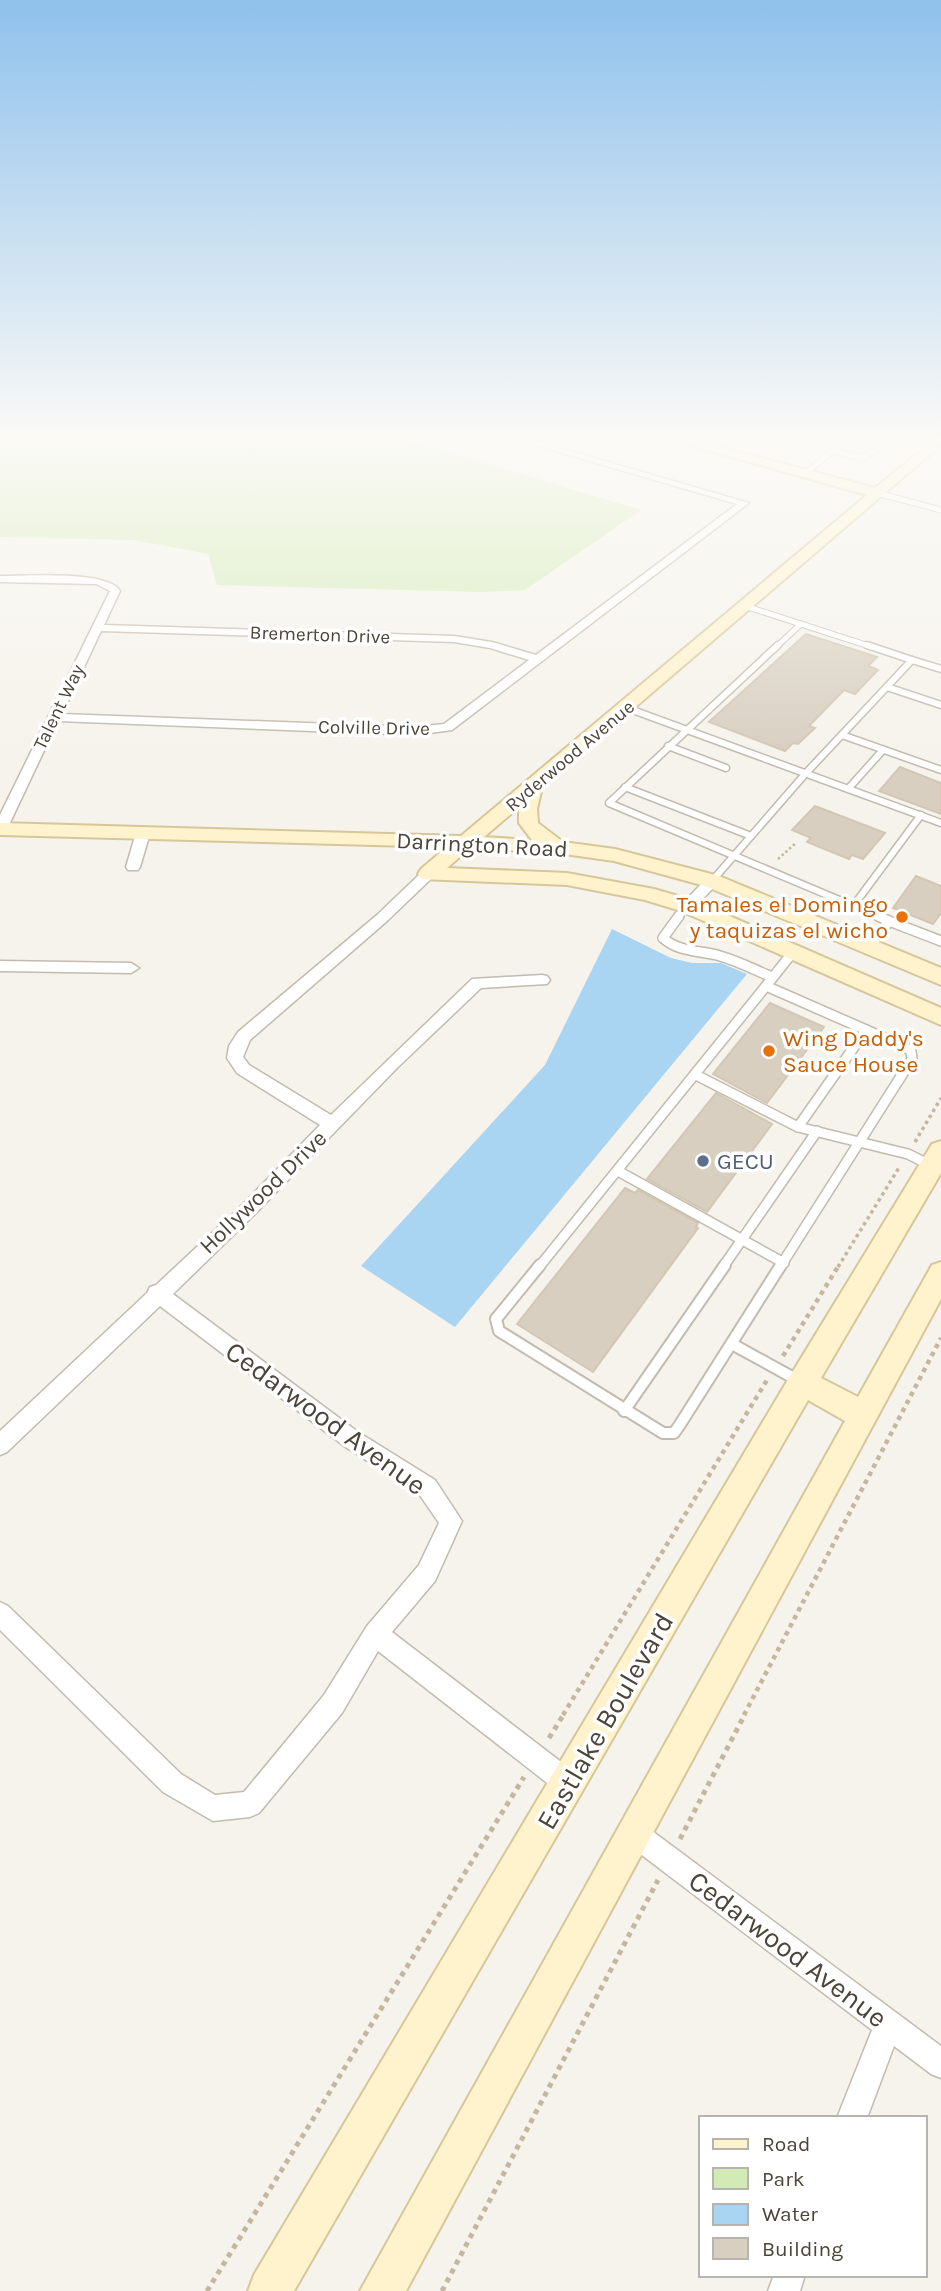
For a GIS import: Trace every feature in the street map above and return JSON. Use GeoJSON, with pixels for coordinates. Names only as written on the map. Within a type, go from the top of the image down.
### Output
{"type":"FeatureCollection","features":[{"type":"Feature","properties":{"kind":"main road","name":"Ryderwood Avenue"},"geometry":{"type":"LineString","coordinates":[[428,874],[534,788],[820,542]]}},
{"type":"Feature","properties":{"kind":"main road"},"geometry":{"type":"LineString","coordinates":[[534,788],[526,810],[526,820],[531,830],[557,847]]}},
{"type":"Feature","properties":{"kind":"main road","name":"Darrington Road"},"geometry":{"type":"LineString","coordinates":[[0,829],[466,842],[557,847],[628,858],[712,881],[941,977]]}},
{"type":"Feature","properties":{"kind":"main road","name":"Darrington Road"},"geometry":{"type":"LineString","coordinates":[[428,874],[567,879],[647,894],[688,906],[941,1017]]}},
{"type":"Feature","properties":{"kind":"main road","name":"Eastlake Boulevard"},"geometry":{"type":"LineString","coordinates":[[270,2291],[802,1382],[922,1156]]}},
{"type":"Feature","properties":{"kind":"main road"},"geometry":{"type":"LineString","coordinates":[[382,2291],[941,1273]]}},
{"type":"Feature","properties":{"kind":"main road"},"geometry":{"type":"LineString","coordinates":[[802,1382],[862,1415]]}},
{"type":"Feature","properties":{"kind":"street","name":"Colville Drive"},"geometry":{"type":"LineString","coordinates":[[55,717],[427,731],[458,722],[693,542]]}},
{"type":"Feature","properties":{"kind":"street","name":"Talent Way"},"geometry":{"type":"LineString","coordinates":[[0,579],[98,581],[113,587],[115,594],[0,829]]}},
{"type":"Feature","properties":{"kind":"street","name":"Bremerton Drive"},"geometry":{"type":"LineString","coordinates":[[99,628],[454,639],[492,645],[538,659]]}},
{"type":"Feature","properties":{"kind":"street"},"geometry":{"type":"LineString","coordinates":[[133,867],[143,834]]}},
{"type":"Feature","properties":{"kind":"street","name":"Ryderwood Avenue"},"geometry":{"type":"LineString","coordinates":[[332,1124],[243,1069],[235,1058],[237,1046],[244,1036],[373,926],[428,874]]}},
{"type":"Feature","properties":{"kind":"street"},"geometry":{"type":"LineString","coordinates":[[688,906],[712,881]]}},
{"type":"Feature","properties":{"kind":"street"},"geometry":{"type":"LineString","coordinates":[[0,966],[131,968]]}},
{"type":"Feature","properties":{"kind":"street","name":"Hollywood Drive"},"geometry":{"type":"LineString","coordinates":[[0,1446],[157,1293],[249,1209],[477,983],[542,980]]}},
{"type":"Feature","properties":{"kind":"street","name":"Cedarwood Avenue"},"geometry":{"type":"LineString","coordinates":[[157,1293],[351,1439],[427,1487],[452,1521],[428,1573],[375,1634]]}},
{"type":"Feature","properties":{"kind":"street"},"geometry":{"type":"LineString","coordinates":[[0,1614],[172,1783],[213,1808],[250,1804],[333,1704],[375,1634],[569,1784]]}},
{"type":"Feature","properties":{"kind":"street","name":"Cedarwood Avenue"},"geometry":{"type":"LineString","coordinates":[[635,1834],[941,2064]]}},
{"type":"Feature","properties":{"kind":"street"},"geometry":{"type":"LineString","coordinates":[[853,2116],[888,2026]]}},
{"type":"Feature","properties":{"kind":"lane"},"geometry":{"type":"LineString","coordinates":[[745,606],[941,669]]}},
{"type":"Feature","properties":{"kind":"lane"},"geometry":{"type":"LineString","coordinates":[[801,624],[609,803],[941,941]]}},
{"type":"Feature","properties":{"kind":"lane"},"geometry":{"type":"LineString","coordinates":[[712,881],[806,773],[912,660]]}},
{"type":"Feature","properties":{"kind":"lane"},"geometry":{"type":"LineString","coordinates":[[887,687],[941,705]]}},
{"type":"Feature","properties":{"kind":"lane"},"geometry":{"type":"LineString","coordinates":[[627,708],[941,823]]}},
{"type":"Feature","properties":{"kind":"lane"},"geometry":{"type":"LineString","coordinates":[[842,735],[940,768]]}},
{"type":"Feature","properties":{"kind":"lane"},"geometry":{"type":"LineString","coordinates":[[668,747],[726,768]]}},
{"type":"Feature","properties":{"kind":"lane"},"geometry":{"type":"LineString","coordinates":[[848,789],[883,750]]}},
{"type":"Feature","properties":{"kind":"lane"},"geometry":{"type":"LineString","coordinates":[[625,787],[751,835]]}},
{"type":"Feature","properties":{"kind":"lane"},"geometry":{"type":"LineString","coordinates":[[855,905],[921,815]]}},
{"type":"Feature","properties":{"kind":"lane"},"geometry":{"type":"LineString","coordinates":[[688,906],[666,931],[663,938],[665,942],[679,949],[720,956],[772,977]]}},
{"type":"Feature","properties":{"kind":"lane"},"geometry":{"type":"LineString","coordinates":[[870,946],[890,921]]}},
{"type":"Feature","properties":{"kind":"lane"},"geometry":{"type":"LineString","coordinates":[[765,986],[905,1047],[913,1055],[861,1142],[674,1433],[663,1433],[499,1331],[496,1319],[696,1075],[765,986],[772,977],[793,952]]}},
{"type":"Feature","properties":{"kind":"lane"},"geometry":{"type":"LineString","coordinates":[[798,1126],[866,1030]]}},
{"type":"Feature","properties":{"kind":"lane"},"geometry":{"type":"LineString","coordinates":[[696,1075],[798,1126],[922,1156]]}},
{"type":"Feature","properties":{"kind":"lane"},"geometry":{"type":"LineString","coordinates":[[624,1411],[817,1131]]}},
{"type":"Feature","properties":{"kind":"lane"},"geometry":{"type":"LineString","coordinates":[[618,1171],[784,1263]]}},
{"type":"Feature","properties":{"kind":"lane"},"geometry":{"type":"LineString","coordinates":[[732,1344],[802,1382]]}},
{"type":"Feature","properties":{"kind":"path"},"geometry":{"type":"LineString","coordinates":[[787,1349],[922,1156],[941,1098]]}},
{"type":"Feature","properties":{"kind":"path"},"geometry":{"type":"LineString","coordinates":[[683,1833],[941,1338]]}},
{"type":"Feature","properties":{"kind":"path"},"geometry":{"type":"LineString","coordinates":[[558,1724],[765,1384]]}},
{"type":"Feature","properties":{"kind":"path"},"geometry":{"type":"LineString","coordinates":[[207,2291],[517,1788]]}},
{"type":"Feature","properties":{"kind":"path"},"geometry":{"type":"LineString","coordinates":[[442,2291],[649,1897]]}},
{"type":"Feature","properties":{"kind":"green space"},"geometry":{"type":"Polygon","coordinates":[[[144,542],[595,542],[525,590],[482,592],[217,585],[208,554],[144,542]]]}},
{"type":"Feature","properties":{"kind":"water"},"geometry":{"type":"Polygon","coordinates":[[[612,929],[671,958],[692,963],[721,963],[747,974],[455,1327],[361,1266],[545,1065],[612,929]]]}},
{"type":"Feature","properties":{"kind":"building"},"geometry":{"type":"Polygon","coordinates":[[[806,634],[877,657],[868,666],[878,670],[855,694],[844,690],[809,726],[815,728],[798,744],[793,743],[785,751],[709,722],[806,634]]]}},
{"type":"Feature","properties":{"kind":"building"},"geometry":{"type":"Polygon","coordinates":[[[900,767],[941,783],[941,814],[879,791],[900,767]]]}},
{"type":"Feature","properties":{"kind":"building"},"geometry":{"type":"Polygon","coordinates":[[[815,806],[885,833],[863,859],[852,855],[849,859],[807,842],[811,838],[792,830],[815,806]]]}},
{"type":"Feature","properties":{"kind":"building"},"geometry":{"type":"Polygon","coordinates":[[[916,876],[941,886],[941,913],[933,924],[893,908],[916,876]]]}},
{"type":"Feature","properties":{"kind":"building","name":"Wing Daddy's Sauce House"},"geometry":{"type":"Polygon","coordinates":[[[770,1003],[824,1027],[767,1103],[713,1074],[770,1003]]]}},
{"type":"Feature","properties":{"kind":"building","name":"GECU"},"geometry":{"type":"Polygon","coordinates":[[[716,1093],[772,1124],[707,1212],[647,1179],[716,1093]]]}},
{"type":"Feature","properties":{"kind":"building"},"geometry":{"type":"Polygon","coordinates":[[[625,1188],[635,1193],[638,1190],[698,1223],[698,1228],[593,1372],[517,1324],[625,1188]]]}},
{"type":"Feature","properties":{"kind":"place","name":"Tamales el Domingo y taquizas el wicho"},"geometry":{"type":"Point","coordinates":[902,917]}},
{"type":"Feature","properties":{"kind":"place","name":"Wing Daddy's Sauce House"},"geometry":{"type":"Point","coordinates":[769,1051]}},
{"type":"Feature","properties":{"kind":"place","name":"GECU"},"geometry":{"type":"Point","coordinates":[703,1161]}}]}
